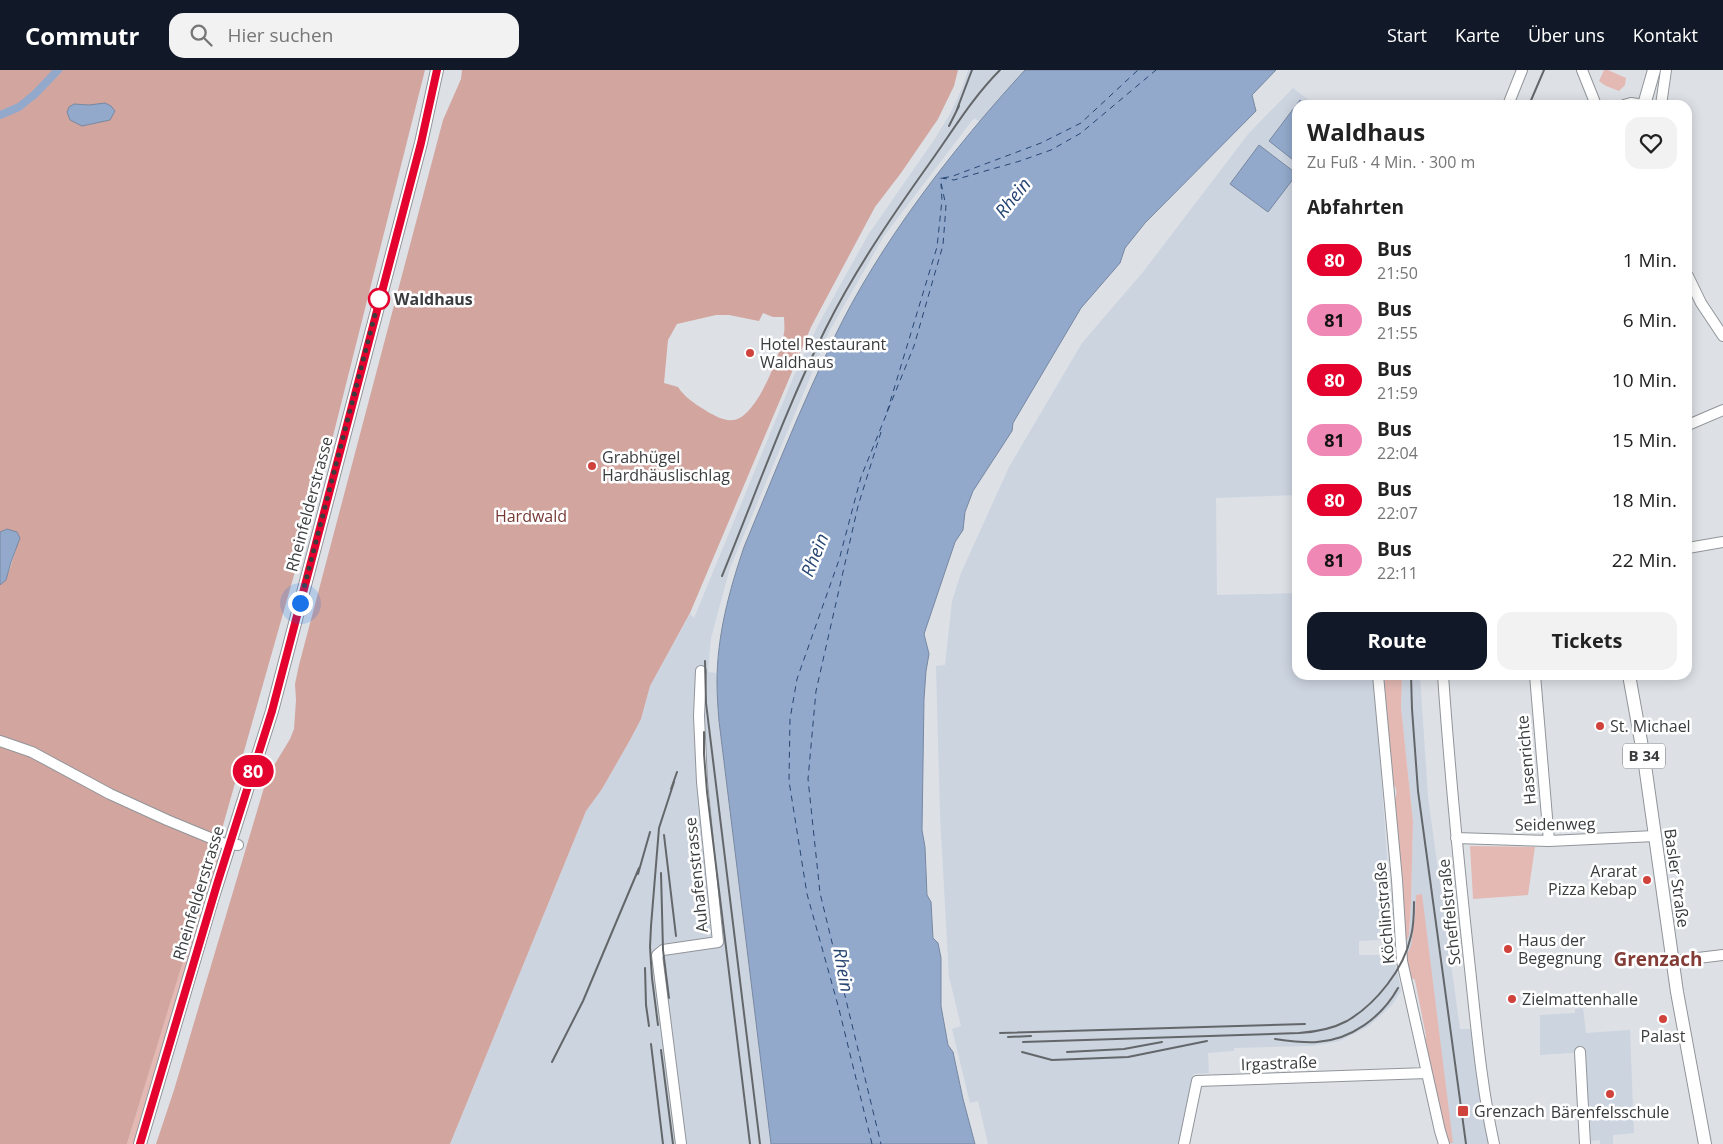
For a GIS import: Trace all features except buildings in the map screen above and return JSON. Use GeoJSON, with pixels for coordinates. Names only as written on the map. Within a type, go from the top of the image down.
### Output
{"type":"FeatureCollection","features":[{"type":"Feature","properties":{"kind":"main road","name":"Rheinfelderstrasse"},"geometry":{"type":"LineString","coordinates":[[146,1144],[272,711],[421,143],[437,70]]}},
{"type":"Feature","properties":{"kind":"main road","name":"Rheinfelderstrasse"},"geometry":{"type":"LineString","coordinates":[[140,1144],[282,694],[397,255],[443,70]]}},
{"type":"Feature","properties":{"kind":"main road"},"geometry":{"type":"LineString","coordinates":[[1645,100],[1654,70]]}},
{"type":"Feature","properties":{"kind":"main road","name":"Basler Straße"},"geometry":{"type":"LineString","coordinates":[[1631,680],[1673,961],[1705,1144]]}},
{"type":"Feature","properties":{"kind":"street"},"geometry":{"type":"LineString","coordinates":[[1510,100],[1522,70]]}},
{"type":"Feature","properties":{"kind":"street"},"geometry":{"type":"LineString","coordinates":[[1582,70],[1594,100]]}},
{"type":"Feature","properties":{"kind":"street"},"geometry":{"type":"LineString","coordinates":[[1662,100],[1666,70]]}},
{"type":"Feature","properties":{"kind":"street"},"geometry":{"type":"LineString","coordinates":[[1692,284],[1701,303],[1723,336]]}},
{"type":"Feature","properties":{"kind":"street"},"geometry":{"type":"LineString","coordinates":[[1692,423],[1723,410]]}},
{"type":"Feature","properties":{"kind":"street"},"geometry":{"type":"LineString","coordinates":[[1692,547],[1723,542]]}},
{"type":"Feature","properties":{"kind":"street","name":"Auhafenstrasse"},"geometry":{"type":"LineString","coordinates":[[681,1144],[657,955],[663,950],[718,942],[702,782],[699,716],[701,671]]}},
{"type":"Feature","properties":{"kind":"street","name":"Köchlinstraße"},"geometry":{"type":"LineString","coordinates":[[1378,680],[1397,880],[1402,961],[1444,1144]]}},
{"type":"Feature","properties":{"kind":"street","name":"Scheffelstraße"},"geometry":{"type":"LineString","coordinates":[[1443,680],[1456,838],[1480,1062],[1487,1113],[1494,1144]]}},
{"type":"Feature","properties":{"kind":"street","name":"Hasenrichte"},"geometry":{"type":"LineString","coordinates":[[1535,680],[1549,841]]}},
{"type":"Feature","properties":{"kind":"street"},"geometry":{"type":"LineString","coordinates":[[0,741],[32,752],[110,794],[167,820],[215,841],[233,845]]}},
{"type":"Feature","properties":{"kind":"street","name":"Seidenweg"},"geometry":{"type":"LineString","coordinates":[[1456,838],[1549,841],[1655,836]]}},
{"type":"Feature","properties":{"kind":"street"},"geometry":{"type":"LineString","coordinates":[[1673,961],[1723,956]]}},
{"type":"Feature","properties":{"kind":"street"},"geometry":{"type":"LineString","coordinates":[[1580,1052],[1585,1144]]}},
{"type":"Feature","properties":{"kind":"street","name":"Irgastraße"},"geometry":{"type":"LineString","coordinates":[[1184,1144],[1197,1081],[1427,1073]]}},
{"type":"Feature","properties":{"kind":"shaded area"},"geometry":{"type":"Polygon","coordinates":[[[968,70],[1025,70],[980,122],[974,118],[884,236],[830,330],[730,568],[711,638],[708,672],[717,673],[719,721],[724,765],[771,1144],[450,1144],[586,811],[602,789],[630,740],[641,719],[650,686],[690,614],[694,618],[793,378],[818,325],[868,235],[950,114],[968,70]]]}},
{"type":"Feature","properties":{"kind":"shaded area"},"geometry":{"type":"Polygon","coordinates":[[[1604,70],[1626,78],[1625,85],[1619,91],[1599,81],[1604,70]]]}},
{"type":"Feature","properties":{"kind":"shaded area"},"geometry":{"type":"Polygon","coordinates":[[[1293,88],[1309,100],[1292,100],[1292,495],[1216,498],[1217,595],[1292,593],[1292,680],[1374,680],[1392,927],[1380,940],[1359,941],[1359,955],[1395,955],[1396,972],[1401,991],[1392,1005],[1369,1026],[1340,1041],[1312,1046],[1234,1048],[1234,1051],[1208,1053],[1209,1073],[1193,1074],[1179,1144],[988,1144],[978,1101],[970,1103],[952,1029],[961,1026],[949,977],[940,815],[936,666],[945,665],[952,601],[961,573],[1009,467],[1082,343],[1143,272],[1249,133],[1293,88]]]}},
{"type":"Feature","properties":{"kind":"shaded area"},"geometry":{"type":"Polygon","coordinates":[[[1384,680],[1402,680],[1401,707],[1413,822],[1409,935],[1404,947],[1394,802],[1396,792],[1392,782],[1384,680]]]}},
{"type":"Feature","properties":{"kind":"shaded area"},"geometry":{"type":"Polygon","coordinates":[[[1402,680],[1420,680],[1428,797],[1460,1029],[1472,1029],[1489,1144],[1449,1144],[1425,1043],[1426,1036],[1415,980],[1410,977],[1404,947],[1409,934],[1413,822],[1401,707],[1402,680]]]}},
{"type":"Feature","properties":{"kind":"shaded area"},"geometry":{"type":"Polygon","coordinates":[[[1470,846],[1535,847],[1528,895],[1473,899],[1470,846]]]}},
{"type":"Feature","properties":{"kind":"shaded area"},"geometry":{"type":"Polygon","coordinates":[[[217,848],[220,865],[137,1144],[127,1144],[217,848]]]}},
{"type":"Feature","properties":{"kind":"shaded area"},"geometry":{"type":"Polygon","coordinates":[[[1422,894],[1453,1143],[1449,1143],[1445,1133],[1425,1043],[1426,1036],[1415,980],[1410,977],[1406,956],[1411,946],[1416,895],[1422,894]]]}},
{"type":"Feature","properties":{"kind":"shaded area","name":"Bärenfelsschule"},"geometry":{"type":"Polygon","coordinates":[[[1583,1008],[1586,1033],[1630,1030],[1634,1133],[1613,1135],[1613,1144],[1600,1144],[1600,1140],[1591,1141],[1585,1052],[1540,1055],[1540,1015],[1575,1013],[1575,1009],[1583,1008]]]}},
{"type":"Feature","properties":{"kind":"green space"},"geometry":{"type":"Polygon","coordinates":[[[0,70],[425,70],[330,448],[203,896],[127,1144],[0,1144],[0,585],[8,573],[16,550],[7,529],[0,532],[0,70]]]}},
{"type":"Feature","properties":{"kind":"green space","name":"Hardwald"},"geometry":{"type":"Polygon","coordinates":[[[462,70],[958,70],[954,86],[938,119],[875,207],[811,327],[690,613],[650,686],[641,719],[602,789],[586,811],[450,1144],[156,1144],[174,1090],[263,791],[270,772],[294,729],[295,684],[299,665],[443,120],[461,79],[462,70]],[[763,313],[759,321],[729,315],[716,315],[677,324],[668,340],[664,383],[678,387],[692,401],[720,418],[733,420],[742,417],[750,409],[766,384],[778,355],[784,333],[784,317],[773,317],[763,313]]]}},
{"type":"Feature","properties":{"kind":"water","name":"Rhein"},"geometry":{"type":"Polygon","coordinates":[[[1025,70],[1276,70],[1252,95],[1256,111],[1145,223],[1125,248],[1120,263],[1081,308],[1013,423],[1012,431],[973,491],[965,512],[963,530],[955,542],[924,634],[929,654],[924,699],[922,830],[925,847],[927,895],[931,902],[933,938],[938,943],[941,958],[941,1006],[948,1045],[953,1052],[975,1144],[771,1144],[719,721],[717,687],[719,648],[733,580],[744,547],[787,442],[852,303],[895,232],[945,164],[1025,70]]]}},
{"type":"Feature","properties":{"kind":"water"},"geometry":{"type":"Polygon","coordinates":[[[105,103],[115,111],[110,120],[82,126],[70,120],[67,112],[69,107],[74,104],[105,103]]]}},
{"type":"Feature","properties":{"kind":"water"},"geometry":{"type":"Polygon","coordinates":[[[1292,111],[1292,159],[1269,141],[1292,111]]]}},
{"type":"Feature","properties":{"kind":"water"},"geometry":{"type":"Polygon","coordinates":[[[1259,145],[1292,170],[1292,181],[1268,212],[1230,184],[1259,145]]]}},
{"type":"Feature","properties":{"kind":"water"},"geometry":{"type":"Polygon","coordinates":[[[7,529],[17,532],[20,538],[6,580],[0,585],[0,532],[7,529]]]}},
{"type":"Feature","properties":{"kind":"waterway"},"geometry":{"type":"LineString","coordinates":[[0,115],[19,107],[35,94],[58,70]]}},
{"type":"Feature","properties":{"kind":"ferry route"},"geometry":{"type":"LineString","coordinates":[[943,178],[1041,143],[1081,123],[1138,70]]}},
{"type":"Feature","properties":{"kind":"ferry route"},"geometry":{"type":"LineString","coordinates":[[941,178],[954,180],[1051,150],[1081,133],[1156,70]]}},
{"type":"Feature","properties":{"kind":"ferry route"},"geometry":{"type":"LineString","coordinates":[[872,1144],[839,1009],[807,894],[789,781],[790,719],[797,679],[839,560],[861,477],[914,346],[943,245],[946,206],[940,178]]}},
{"type":"Feature","properties":{"kind":"ferry route"},"geometry":{"type":"LineString","coordinates":[[887,412],[937,247],[942,200],[941,184]]}},
{"type":"Feature","properties":{"kind":"ferry route"},"geometry":{"type":"LineString","coordinates":[[881,432],[858,506],[816,691],[808,779],[820,893],[881,1144]]}},
{"type":"Feature","properties":{"kind":"railway"},"geometry":{"type":"LineString","coordinates":[[956,112],[972,70]]}},
{"type":"Feature","properties":{"kind":"railway"},"geometry":{"type":"LineString","coordinates":[[722,576],[811,358],[837,306],[901,203],[971,104],[1000,70]]}},
{"type":"Feature","properties":{"kind":"railway"},"geometry":{"type":"LineString","coordinates":[[1531,100],[1544,70]]}},
{"type":"Feature","properties":{"kind":"railway"},"geometry":{"type":"LineString","coordinates":[[949,126],[959,106]]}},
{"type":"Feature","properties":{"kind":"railway"},"geometry":{"type":"LineString","coordinates":[[705,661],[706,703],[760,1144]]}},
{"type":"Feature","properties":{"kind":"railway"},"geometry":{"type":"LineString","coordinates":[[1411,680],[1418,791],[1466,1144]]}},
{"type":"Feature","properties":{"kind":"railway"},"geometry":{"type":"LineString","coordinates":[[704,732],[707,792],[750,1144]]}},
{"type":"Feature","properties":{"kind":"railway"},"geometry":{"type":"LineString","coordinates":[[671,789],[677,772]]}},
{"type":"Feature","properties":{"kind":"railway"},"geometry":{"type":"LineString","coordinates":[[658,1025],[652,978],[651,926],[659,828],[674,782]]}},
{"type":"Feature","properties":{"kind":"railway"},"geometry":{"type":"LineString","coordinates":[[638,874],[650,832]]}},
{"type":"Feature","properties":{"kind":"railway"},"geometry":{"type":"LineString","coordinates":[[664,835],[676,936]]}},
{"type":"Feature","properties":{"kind":"railway"},"geometry":{"type":"LineString","coordinates":[[552,1062],[583,1001],[639,868]]}},
{"type":"Feature","properties":{"kind":"railway"},"geometry":{"type":"LineString","coordinates":[[661,873],[663,950],[669,998]]}},
{"type":"Feature","properties":{"kind":"railway"},"geometry":{"type":"LineString","coordinates":[[1023,1042],[1299,1033],[1335,1026],[1358,1014],[1378,995],[1395,973],[1402,961],[1411,936],[1414,902]]}},
{"type":"Feature","properties":{"kind":"railway"},"geometry":{"type":"LineString","coordinates":[[645,968],[646,1005],[649,1026]]}},
{"type":"Feature","properties":{"kind":"railway"},"geometry":{"type":"LineString","coordinates":[[1275,1039],[1312,1042],[1342,1037],[1353,1032],[1374,1017],[1391,999],[1398,988]]}},
{"type":"Feature","properties":{"kind":"railway"},"geometry":{"type":"LineString","coordinates":[[1000,1033],[1305,1024]]}},
{"type":"Feature","properties":{"kind":"railway"},"geometry":{"type":"LineString","coordinates":[[1008,1037],[1031,1036]]}},
{"type":"Feature","properties":{"kind":"railway"},"geometry":{"type":"LineString","coordinates":[[1022,1052],[1052,1060],[1128,1057],[1207,1041]]}},
{"type":"Feature","properties":{"kind":"railway"},"geometry":{"type":"LineString","coordinates":[[1067,1052],[1124,1049],[1162,1042]]}},
{"type":"Feature","properties":{"kind":"railway"},"geometry":{"type":"LineString","coordinates":[[651,1044],[663,1144]]}},
{"type":"Feature","properties":{"kind":"railway"},"geometry":{"type":"LineString","coordinates":[[661,1050],[673,1144]]}},
{"type":"Feature","properties":{"kind":"bus line","name":"80"},"geometry":{"type":"LineString","coordinates":[[140,1144],[218,881],[272,711],[421,143],[437,70]]}},
{"type":"Feature","properties":{"kind":"place","name":"Waldhaus"},"geometry":{"type":"Point","coordinates":[379,299]}},
{"type":"Feature","properties":{"kind":"place","name":"Hotel Restaurant Waldhaus"},"geometry":{"type":"Point","coordinates":[750,353]}},
{"type":"Feature","properties":{"kind":"place","name":"Grabhügel Hardhäuslischlag"},"geometry":{"type":"Point","coordinates":[592,466]}},
{"type":"Feature","properties":{"kind":"place","name":"St. Michael"},"geometry":{"type":"Point","coordinates":[1600,726]}},
{"type":"Feature","properties":{"kind":"place","name":"Ararat Pizza Kebap"},"geometry":{"type":"Point","coordinates":[1647,880]}},
{"type":"Feature","properties":{"kind":"place","name":"Haus der Begegnung"},"geometry":{"type":"Point","coordinates":[1508,949]}},
{"type":"Feature","properties":{"kind":"place","name":"Zielmattenhalle"},"geometry":{"type":"Point","coordinates":[1512,999]}},
{"type":"Feature","properties":{"kind":"place","name":"Palast"},"geometry":{"type":"Point","coordinates":[1663,1019]}},
{"type":"Feature","properties":{"kind":"place","name":"Bärenfelsschule"},"geometry":{"type":"Point","coordinates":[1610,1094]}},
{"type":"Feature","properties":{"kind":"place","name":"Grenzach"},"geometry":{"type":"Point","coordinates":[1463,1111]}},
{"type":"Feature","properties":{"kind":"district","name":"Grenzach"},"geometry":{"type":"Point","coordinates":[1658,959]}},
{"type":"Feature","properties":{"kind":"route"},"geometry":{"type":"LineString","coordinates":[[300,603],[379,299]]}}]}
